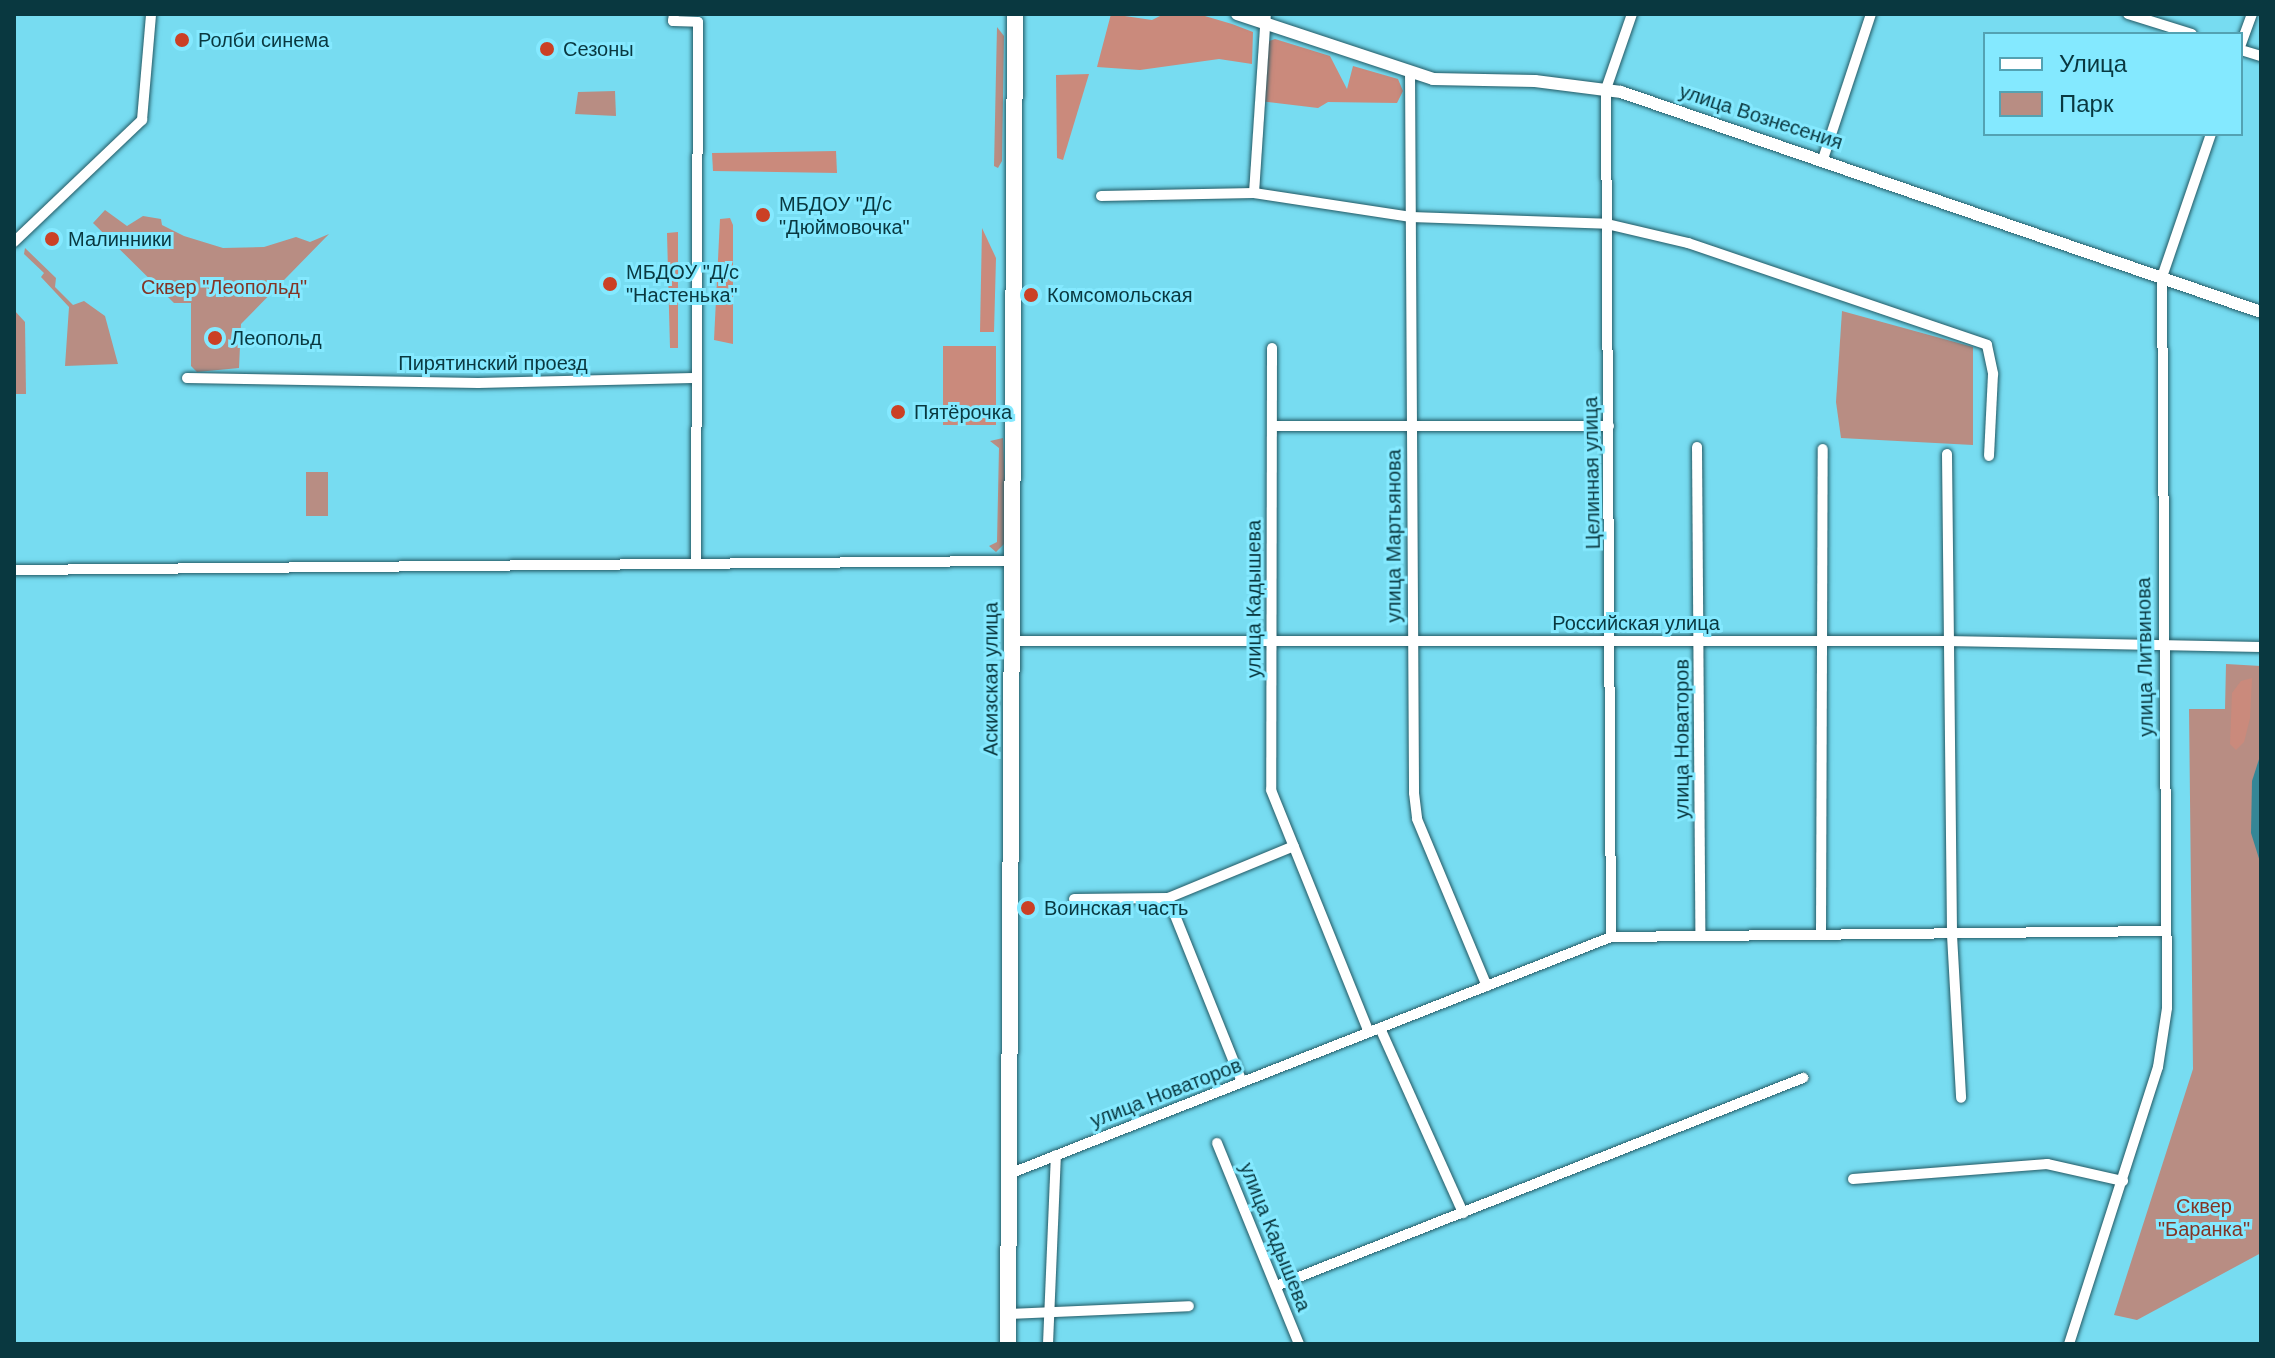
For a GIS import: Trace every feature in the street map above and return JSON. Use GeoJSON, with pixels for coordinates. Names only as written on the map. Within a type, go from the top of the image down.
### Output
{"type":"FeatureCollection","features":[{"type":"Feature","properties":{"kind":"main road","name":"Аскизская улица"},"geometry":{"type":"LineString","coordinates":[[1008,1344],[1015,14]]}},
{"type":"Feature","properties":{"kind":"street"},"geometry":{"type":"LineString","coordinates":[[14,242],[142,120],[151,14]]}},
{"type":"Feature","properties":{"kind":"street"},"geometry":{"type":"LineString","coordinates":[[674,14],[673,21],[698,22],[696,561]]}},
{"type":"Feature","properties":{"kind":"street","name":"улица Вознесения"},"geometry":{"type":"LineString","coordinates":[[1237,14],[1264,18],[1433,79],[1535,81],[1606,89],[1823,159],[2261,312]]}},
{"type":"Feature","properties":{"kind":"street","name":"Целинная улица"},"geometry":{"type":"LineString","coordinates":[[1611,937],[1606,89],[1632,14]]}},
{"type":"Feature","properties":{"kind":"street"},"geometry":{"type":"LineString","coordinates":[[1823,159],[1871,14]]}},
{"type":"Feature","properties":{"kind":"street"},"geometry":{"type":"LineString","coordinates":[[2128,14],[2186,32]]}},
{"type":"Feature","properties":{"kind":"street"},"geometry":{"type":"LineString","coordinates":[[2243,41],[2252,14]]}},
{"type":"Feature","properties":{"kind":"street"},"geometry":{"type":"LineString","coordinates":[[1254,193],[1264,18]]}},
{"type":"Feature","properties":{"kind":"street","name":"улица Мартьянова"},"geometry":{"type":"LineString","coordinates":[[1410,71],[1417,819],[1487,986]]}},
{"type":"Feature","properties":{"kind":"street","name":"улица Литвинова"},"geometry":{"type":"LineString","coordinates":[[2069,1344],[2158,1067],[2167,1008],[2162,645],[2162,277],[2210,136]]}},
{"type":"Feature","properties":{"kind":"street"},"geometry":{"type":"LineString","coordinates":[[1101,196],[1254,193],[1411,217],[1607,224],[1688,243],[1987,345],[1993,374],[1989,456]]}},
{"type":"Feature","properties":{"kind":"street","name":"улица Кадышева"},"geometry":{"type":"LineString","coordinates":[[1272,348],[1271,790],[1375,1030]]}},
{"type":"Feature","properties":{"kind":"street","name":"Пирятинский проезд"},"geometry":{"type":"LineString","coordinates":[[187,378],[478,383],[697,378]]}},
{"type":"Feature","properties":{"kind":"street"},"geometry":{"type":"LineString","coordinates":[[1272,426],[1609,426]]}},
{"type":"Feature","properties":{"kind":"street","name":"улица Новаторов"},"geometry":{"type":"LineString","coordinates":[[1697,447],[1700,935]]}},
{"type":"Feature","properties":{"kind":"street"},"geometry":{"type":"LineString","coordinates":[[1821,934],[1823,449]]}},
{"type":"Feature","properties":{"kind":"street"},"geometry":{"type":"LineString","coordinates":[[1947,454],[1946,641],[1952,935],[1961,1098]]}},
{"type":"Feature","properties":{"kind":"street"},"geometry":{"type":"LineString","coordinates":[[14,570],[358,570],[696,561],[1012,561]]}},
{"type":"Feature","properties":{"kind":"street","name":"Российская улица"},"geometry":{"type":"LineString","coordinates":[[1011,641],[1946,641],[2261,647]]}},
{"type":"Feature","properties":{"kind":"street"},"geometry":{"type":"LineString","coordinates":[[1074,899],[1168,898],[1294,846]]}},
{"type":"Feature","properties":{"kind":"street"},"geometry":{"type":"LineString","coordinates":[[1168,898],[1242,1082]]}},
{"type":"Feature","properties":{"kind":"street","name":"улица Новаторов"},"geometry":{"type":"LineString","coordinates":[[1009,1174],[1611,937],[2166,931]]}},
{"type":"Feature","properties":{"kind":"street"},"geometry":{"type":"LineString","coordinates":[[1375,1030],[1463,1213]]}},
{"type":"Feature","properties":{"kind":"street"},"geometry":{"type":"LineString","coordinates":[[1276,1286],[1803,1078]]}},
{"type":"Feature","properties":{"kind":"street","name":"улица Кадышева"},"geometry":{"type":"LineString","coordinates":[[1217,1143],[1299,1344]]}},
{"type":"Feature","properties":{"kind":"street"},"geometry":{"type":"LineString","coordinates":[[1048,1344],[1056,1155]]}},
{"type":"Feature","properties":{"kind":"street"},"geometry":{"type":"LineString","coordinates":[[1853,1179],[2047,1164],[2123,1181]]}},
{"type":"Feature","properties":{"kind":"street"},"geometry":{"type":"LineString","coordinates":[[1008,1314],[1189,1306]]}},
{"type":"Feature","properties":{"kind":"green space"},"geometry":{"type":"Polygon","coordinates":[[[997,27],[1004,36],[1002,161],[998,168],[994,166],[997,27]]]}},
{"type":"Feature","properties":{"kind":"green space"},"geometry":{"type":"Polygon","coordinates":[[[615,91],[616,116],[575,114],[578,92],[615,91]]]}},
{"type":"Feature","properties":{"kind":"green space","name":"Сквер \"Леопольд\""},"geometry":{"type":"Polygon","coordinates":[[[105,210],[127,226],[143,216],[161,219],[162,225],[184,236],[223,248],[264,247],[296,237],[310,242],[329,234],[241,324],[239,368],[197,372],[191,366],[191,303],[174,303],[93,223],[105,210]]]}},
{"type":"Feature","properties":{"kind":"green space"},"geometry":{"type":"Polygon","coordinates":[[[25,248],[56,278],[55,287],[73,305],[84,301],[105,316],[118,364],[65,366],[69,307],[41,277],[44,273],[24,254],[25,248]]]}},
{"type":"Feature","properties":{"kind":"green space"},"geometry":{"type":"Polygon","coordinates":[[[14,310],[25,322],[26,394],[16,394],[14,310]]]}},
{"type":"Feature","properties":{"kind":"green space"},"geometry":{"type":"Polygon","coordinates":[[[1842,311],[1973,347],[1973,445],[1841,438],[1836,402],[1842,311]]]}},
{"type":"Feature","properties":{"kind":"green space"},"geometry":{"type":"Polygon","coordinates":[[[1003,438],[1007,541],[996,552],[989,546],[997,542],[999,448],[990,441],[1003,438]]]}},
{"type":"Feature","properties":{"kind":"green space"},"geometry":{"type":"Polygon","coordinates":[[[306,472],[328,472],[328,516],[306,516],[306,472]]]}},
{"type":"Feature","properties":{"kind":"green space","name":"Сквер \"Баранка\""},"geometry":{"type":"Polygon","coordinates":[[[2226,664],[2261,666],[2261,1253],[2137,1320],[2114,1315],[2193,1069],[2189,709],[2225,709],[2226,664]]]}},
{"type":"Feature","properties":{"kind":"shaded area"},"geometry":{"type":"Polygon","coordinates":[[[1111,14],[1152,20],[1164,14],[1198,14],[1232,24],[1253,32],[1252,64],[1219,59],[1140,70],[1097,67],[1111,14]]]}},
{"type":"Feature","properties":{"kind":"shaded area"},"geometry":{"type":"Polygon","coordinates":[[[1275,39],[1330,56],[1347,89],[1353,66],[1398,79],[1403,91],[1397,103],[1328,102],[1318,108],[1260,101],[1269,41],[1275,39]]]}},
{"type":"Feature","properties":{"kind":"shaded area"},"geometry":{"type":"Polygon","coordinates":[[[1089,74],[1063,160],[1057,158],[1056,75],[1089,74]]]}},
{"type":"Feature","properties":{"kind":"shaded area"},"geometry":{"type":"Polygon","coordinates":[[[836,151],[837,173],[713,171],[712,153],[836,151]]]}},
{"type":"Feature","properties":{"kind":"shaded area"},"geometry":{"type":"Polygon","coordinates":[[[730,218],[733,225],[733,344],[714,340],[720,219],[730,218]]]}},
{"type":"Feature","properties":{"kind":"shaded area"},"geometry":{"type":"Polygon","coordinates":[[[982,228],[996,258],[994,332],[980,332],[982,228]]]}},
{"type":"Feature","properties":{"kind":"shaded area"},"geometry":{"type":"Polygon","coordinates":[[[678,232],[678,348],[670,348],[667,233],[678,232]]]}},
{"type":"Feature","properties":{"kind":"shaded area"},"geometry":{"type":"Polygon","coordinates":[[[943,346],[996,346],[996,425],[943,425],[943,346]]]}},
{"type":"Feature","properties":{"kind":"shaded area"},"geometry":{"type":"Polygon","coordinates":[[[2252,678],[2250,718],[2244,742],[2236,750],[2230,744],[2232,693],[2241,681],[2252,678]]]}},
{"type":"Feature","properties":{"kind":"water"},"geometry":{"type":"Polygon","coordinates":[[[2261,753],[2261,865],[2251,833],[2252,781],[2261,753]]]}},
{"type":"Feature","properties":{"kind":"place","name":"Ролби синема"},"geometry":{"type":"Point","coordinates":[182,40]}},
{"type":"Feature","properties":{"kind":"place","name":"Сезоны"},"geometry":{"type":"Point","coordinates":[547,49]}},
{"type":"Feature","properties":{"kind":"place","name":"МБДОУ \"Д/с \"Дюймовочка\""},"geometry":{"type":"Point","coordinates":[763,215]}},
{"type":"Feature","properties":{"kind":"place","name":"Малинники"},"geometry":{"type":"Point","coordinates":[52,239]}},
{"type":"Feature","properties":{"kind":"place","name":"МБДОУ \"Д/с \"Настенька\""},"geometry":{"type":"Point","coordinates":[610,284]}},
{"type":"Feature","properties":{"kind":"place","name":"Комсомольская"},"geometry":{"type":"Point","coordinates":[1031,295]}},
{"type":"Feature","properties":{"kind":"place","name":"Леопольд"},"geometry":{"type":"Point","coordinates":[215,338]}},
{"type":"Feature","properties":{"kind":"place","name":"Пятёрочка"},"geometry":{"type":"Point","coordinates":[898,412]}},
{"type":"Feature","properties":{"kind":"place","name":"Воинская часть"},"geometry":{"type":"Point","coordinates":[1028,908]}}]}
